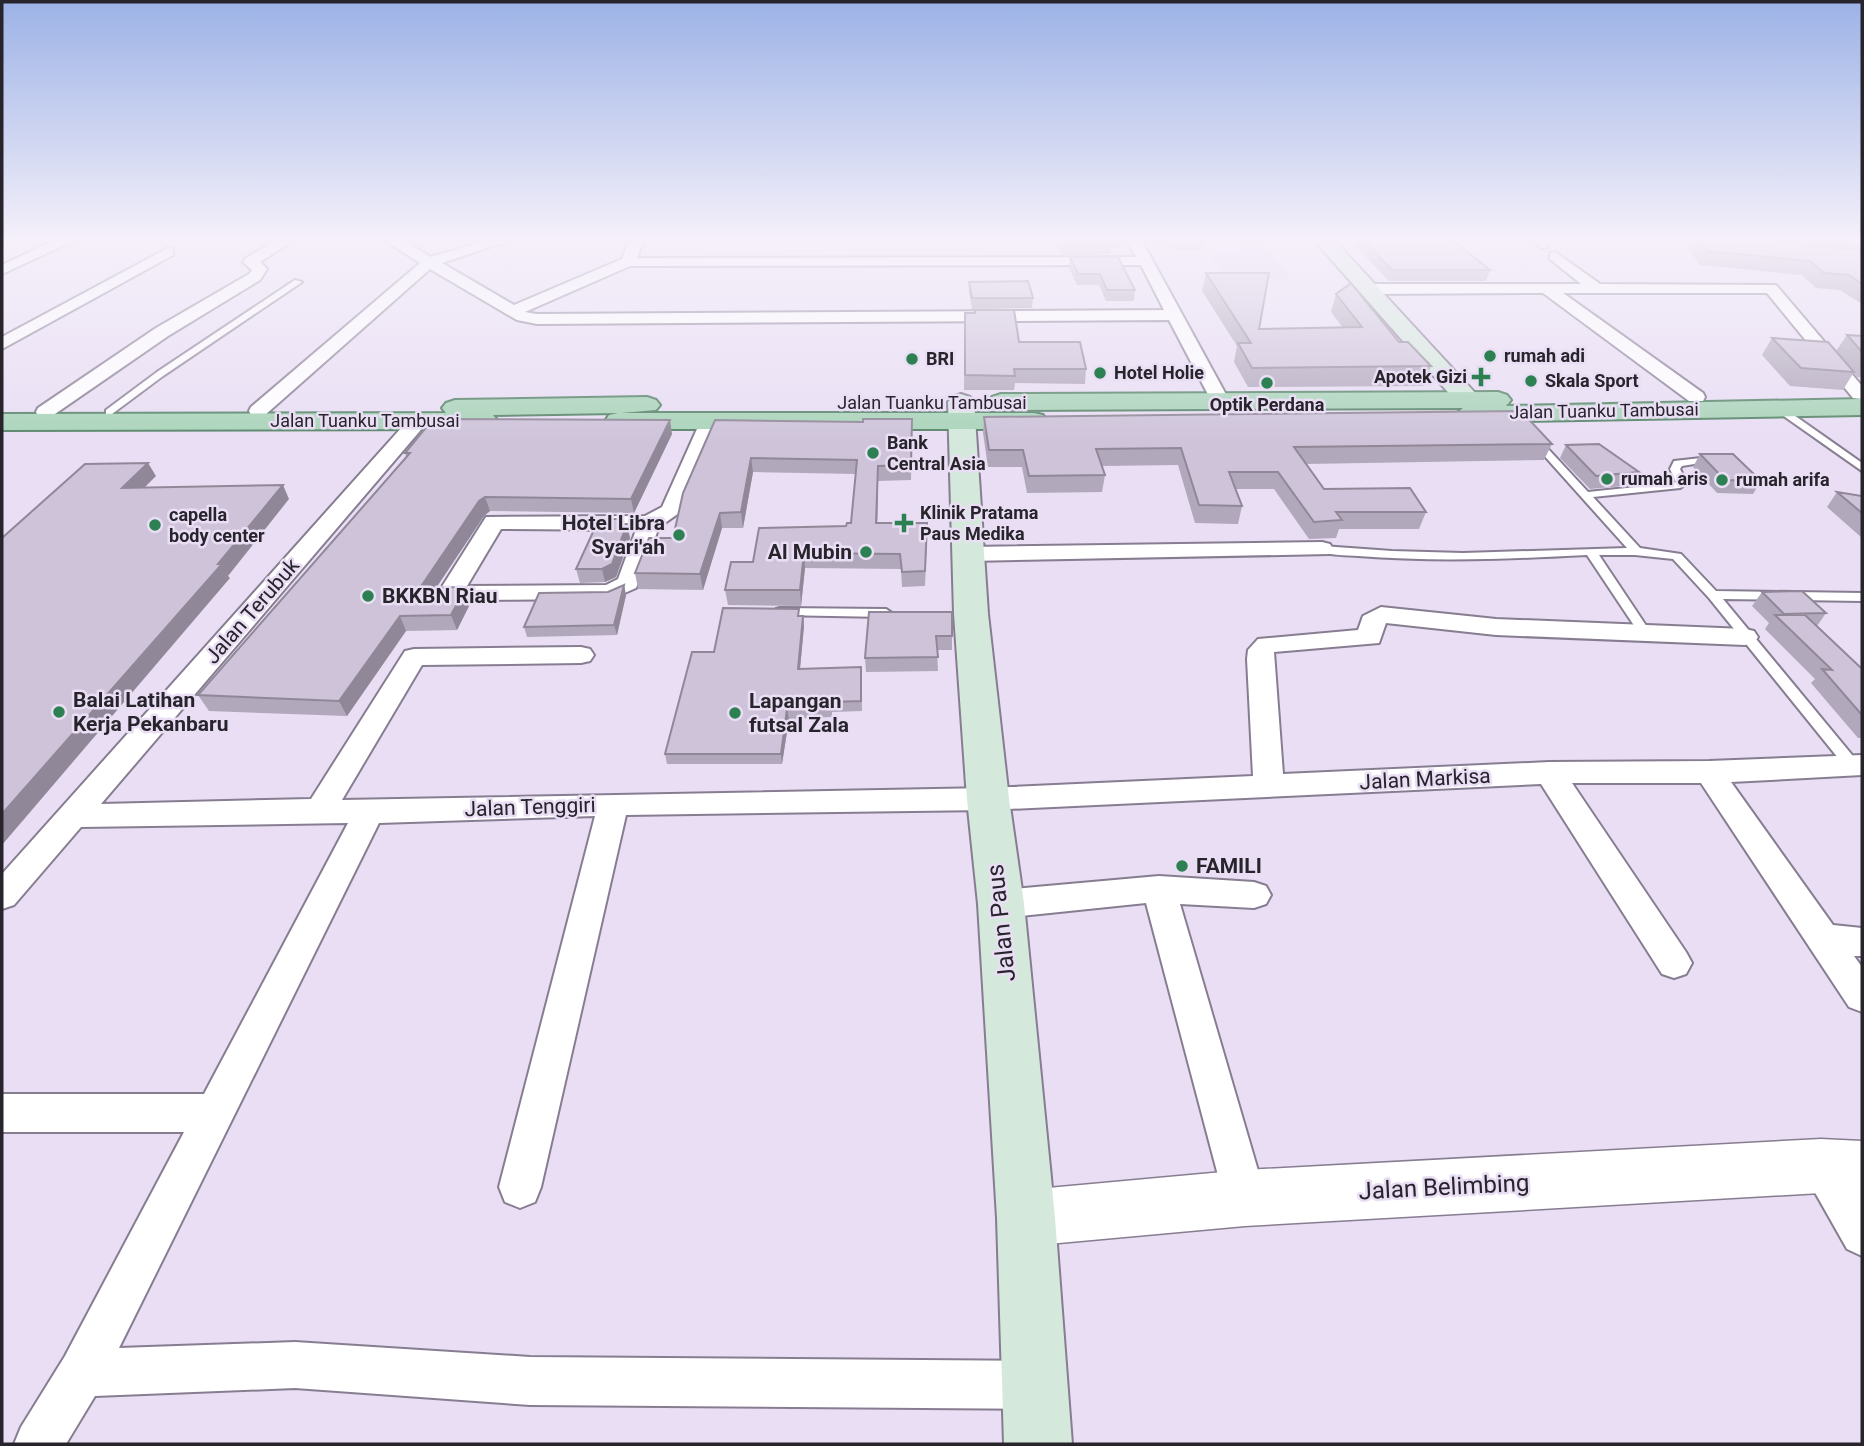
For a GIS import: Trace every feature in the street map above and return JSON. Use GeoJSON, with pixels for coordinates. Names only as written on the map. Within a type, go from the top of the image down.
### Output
{"type":"FeatureCollection","features":[{"type":"Feature","properties":{"kind":"main road"},"geometry":{"type":"LineString","coordinates":[[1385,308],[1469,401]]}},
{"type":"Feature","properties":{"kind":"main road","name":"Jalan Tuanku Tambusai"},"geometry":{"type":"LineString","coordinates":[[2,412],[962,412],[1515,418],[1778,408],[1861,398]]}},
{"type":"Feature","properties":{"kind":"main road","name":"Jalan Tuanku Tambusai"},"geometry":{"type":"LineString","coordinates":[[2,422],[711,420],[1220,400],[1861,398]]}},
{"type":"Feature","properties":{"kind":"main road","name":"Jalan Paus"},"geometry":{"type":"LineString","coordinates":[[962,412],[969,554],[965,614],[1001,904],[1026,1218],[1038,1444]]}},
{"type":"Feature","properties":{"kind":"street"},"geometry":{"type":"LineString","coordinates":[[2,344],[66,308]]}},
{"type":"Feature","properties":{"kind":"street"},"geometry":{"type":"LineString","coordinates":[[45,412],[201,308]]}},
{"type":"Feature","properties":{"kind":"street"},"geometry":{"type":"LineString","coordinates":[[258,411],[376,308]]}},
{"type":"Feature","properties":{"kind":"street"},"geometry":{"type":"LineString","coordinates":[[509,308],[523,317],[555,320],[1174,315]]}},
{"type":"Feature","properties":{"kind":"street"},"geometry":{"type":"LineString","coordinates":[[513,311],[519,308]]}},
{"type":"Feature","properties":{"kind":"street"},"geometry":{"type":"LineString","coordinates":[[1171,308],[1220,400]]}},
{"type":"Feature","properties":{"kind":"street"},"geometry":{"type":"LineString","coordinates":[[1574,308],[1696,397]]}},
{"type":"Feature","properties":{"kind":"street"},"geometry":{"type":"LineString","coordinates":[[1788,308],[1861,398]]}},
{"type":"Feature","properties":{"kind":"street"},"geometry":{"type":"LineString","coordinates":[[649,523],[628,583],[611,593],[450,593],[494,522],[649,523],[671,511],[711,420]]}},
{"type":"Feature","properties":{"kind":"street","name":"Jalan Terubuk"},"geometry":{"type":"LineString","coordinates":[[2,896],[418,421]]}},
{"type":"Feature","properties":{"kind":"street"},"geometry":{"type":"LineString","coordinates":[[969,554],[1322,549]]}},
{"type":"Feature","properties":{"kind":"street"},"geometry":{"type":"LineString","coordinates":[[1269,787],[1261,659],[1261,650],[1267,645],[1370,637],[1372,621],[1381,615],[1484,627],[1745,637]]}},
{"type":"Feature","properties":{"kind":"street"},"geometry":{"type":"LineString","coordinates":[[320,810],[414,657],[581,655]]}},
{"type":"Feature","properties":{"kind":"street","name":"Jalan Markisa"},"geometry":{"type":"LineString","coordinates":[[988,799],[1549,773],[1709,772],[1857,765]]}},
{"type":"Feature","properties":{"kind":"street"},"geometry":{"type":"LineString","coordinates":[[1709,772],[1862,996]]}},
{"type":"Feature","properties":{"kind":"street"},"geometry":{"type":"LineString","coordinates":[[1549,773],[1674,963]]}},
{"type":"Feature","properties":{"kind":"street","name":"Jalan Tenggiri"},"geometry":{"type":"LineString","coordinates":[[73,816],[988,799]]}},
{"type":"Feature","properties":{"kind":"street"},"geometry":{"type":"LineString","coordinates":[[520,1187],[612,804]]}},
{"type":"Feature","properties":{"kind":"street"},"geometry":{"type":"LineString","coordinates":[[38,1444],[82,1373],[369,812]]}},
{"type":"Feature","properties":{"kind":"street"},"geometry":{"type":"LineString","coordinates":[[1001,904],[1159,889],[1254,895]]}},
{"type":"Feature","properties":{"kind":"street"},"geometry":{"type":"LineString","coordinates":[[1159,889],[1245,1198]]}},
{"type":"Feature","properties":{"kind":"street"},"geometry":{"type":"LineString","coordinates":[[1824,939],[1862,942]]}},
{"type":"Feature","properties":{"kind":"street"},"geometry":{"type":"LineString","coordinates":[[2,1113],[215,1113]]}},
{"type":"Feature","properties":{"kind":"street"},"geometry":{"type":"LineString","coordinates":[[1842,1167],[1862,1234]]}},
{"type":"Feature","properties":{"kind":"street","name":"Jalan Belimbing"},"geometry":{"type":"LineString","coordinates":[[1026,1218],[1245,1198],[1842,1167]]}},
{"type":"Feature","properties":{"kind":"street"},"geometry":{"type":"LineString","coordinates":[[82,1373],[295,1365],[530,1381],[1034,1385]]}},
{"type":"Feature","properties":{"kind":"lane"},"geometry":{"type":"LineString","coordinates":[[109,412],[260,308]]}},
{"type":"Feature","properties":{"kind":"lane"},"geometry":{"type":"LineString","coordinates":[[1778,408],[1862,468]]}},
{"type":"Feature","properties":{"kind":"lane"},"geometry":{"type":"LineString","coordinates":[[1529,434],[1637,552]]}},
{"type":"Feature","properties":{"kind":"lane"},"geometry":{"type":"LineString","coordinates":[[1586,495],[1676,486],[1682,483],[1675,469],[1678,463],[1726,457]]}},
{"type":"Feature","properties":{"kind":"lane"},"geometry":{"type":"LineString","coordinates":[[1847,458],[1862,458]]}},
{"type":"Feature","properties":{"kind":"lane"},"geometry":{"type":"LineString","coordinates":[[1322,549],[1354,553],[1508,556],[1637,552],[1681,558],[1745,637],[1857,765]]}},
{"type":"Feature","properties":{"kind":"lane"},"geometry":{"type":"LineString","coordinates":[[1591,552],[1645,633]]}},
{"type":"Feature","properties":{"kind":"lane"},"geometry":{"type":"LineString","coordinates":[[1713,595],[1862,597]]}},
{"type":"Feature","properties":{"kind":"lane"},"geometry":{"type":"LineString","coordinates":[[771,612],[905,613]]}},
{"type":"Feature","properties":{"kind":"building"},"geometry":{"type":"Polygon","coordinates":[[[1229,308],[1263,308],[1259,329],[1362,327],[1347,308],[1372,308],[1399,342],[1408,342],[1431,366],[1252,368],[1238,343],[1251,343],[1229,308]]]}},
{"type":"Feature","properties":{"kind":"building"},"geometry":{"type":"Polygon","coordinates":[[[975,310],[1014,310],[1019,342],[1080,342],[1086,369],[1014,369],[1015,376],[965,375],[965,313],[975,313],[975,310]]]}},
{"type":"Feature","properties":{"kind":"building"},"geometry":{"type":"Polygon","coordinates":[[[1847,335],[1862,336],[1862,352],[1847,335]]]}},
{"type":"Feature","properties":{"kind":"building"},"geometry":{"type":"Polygon","coordinates":[[[1772,338],[1828,342],[1854,372],[1801,368],[1772,338]]]}},
{"type":"Feature","properties":{"kind":"building"},"geometry":{"type":"Polygon","coordinates":[[[1521,411],[1552,444],[1294,447],[1324,489],[1410,488],[1426,512],[1336,512],[1342,520],[1314,522],[1278,472],[1229,472],[1242,506],[1199,505],[1181,448],[1096,449],[1105,475],[1029,476],[1023,450],[989,450],[984,417],[1521,411]]]}},
{"type":"Feature","properties":{"kind":"building"},"geometry":{"type":"Polygon","coordinates":[[[433,419],[670,420],[631,499],[485,497],[479,501],[420,588],[466,587],[451,615],[400,616],[339,701],[198,695],[410,453],[405,453],[433,419]]]}},
{"type":"Feature","properties":{"kind":"building"},"geometry":{"type":"Polygon","coordinates":[[[863,419],[912,419],[911,465],[878,466],[876,523],[927,523],[925,571],[902,572],[900,554],[804,553],[800,590],[725,590],[731,562],[753,562],[759,528],[846,526],[851,523],[857,460],[751,458],[741,512],[720,513],[700,574],[635,573],[649,538],[673,538],[683,493],[715,420],[863,422],[863,419]]]}},
{"type":"Feature","properties":{"kind":"building"},"geometry":{"type":"Polygon","coordinates":[[[1599,444],[1639,472],[1596,476],[1566,445],[1599,444]]]}},
{"type":"Feature","properties":{"kind":"building"},"geometry":{"type":"Polygon","coordinates":[[[1700,454],[1733,454],[1761,481],[1725,480],[1700,454]]]}},
{"type":"Feature","properties":{"kind":"building"},"geometry":{"type":"Polygon","coordinates":[[[148,463],[122,488],[283,485],[218,564],[222,564],[2,814],[2,538],[85,464],[148,463]]]}},
{"type":"Feature","properties":{"kind":"building"},"geometry":{"type":"Polygon","coordinates":[[[1837,492],[1862,496],[1862,513],[1837,492]]]}},
{"type":"Feature","properties":{"kind":"building"},"geometry":{"type":"Polygon","coordinates":[[[599,519],[622,519],[619,524],[627,524],[612,564],[602,569],[576,569],[599,519]]]}},
{"type":"Feature","properties":{"kind":"building"},"geometry":{"type":"Polygon","coordinates":[[[624,585],[614,625],[524,627],[539,593],[608,592],[624,585]]]}},
{"type":"Feature","properties":{"kind":"building"},"geometry":{"type":"Polygon","coordinates":[[[1802,591],[1826,613],[1784,614],[1762,592],[1802,591]]]}},
{"type":"Feature","properties":{"kind":"building"},"geometry":{"type":"Polygon","coordinates":[[[723,608],[799,609],[798,616],[803,616],[798,669],[861,667],[861,701],[831,702],[831,707],[787,709],[781,754],[665,754],[692,652],[714,652],[723,608]]]}},
{"type":"Feature","properties":{"kind":"building"},"geometry":{"type":"Polygon","coordinates":[[[869,612],[952,612],[952,636],[936,636],[938,657],[865,658],[869,612]]]}},
{"type":"Feature","properties":{"kind":"building"},"geometry":{"type":"Polygon","coordinates":[[[1775,615],[1805,615],[1862,667],[1862,715],[1822,669],[1832,670],[1775,615]]]}},
{"type":"Feature","properties":{"kind":"place","name":"rumah adi"},"geometry":{"type":"Point","coordinates":[1490,356]}},
{"type":"Feature","properties":{"kind":"place","name":"BRI"},"geometry":{"type":"Point","coordinates":[912,359]}},
{"type":"Feature","properties":{"kind":"place","name":"Hotel Holie"},"geometry":{"type":"Point","coordinates":[1100,373]}},
{"type":"Feature","properties":{"kind":"place","name":"Apotek Gizi"},"geometry":{"type":"Point","coordinates":[1481,377]}},
{"type":"Feature","properties":{"kind":"place","name":"Skala Sport"},"geometry":{"type":"Point","coordinates":[1531,381]}},
{"type":"Feature","properties":{"kind":"place","name":"Optik Perdana"},"geometry":{"type":"Point","coordinates":[1267,383]}},
{"type":"Feature","properties":{"kind":"place","name":"Bank Central Asia"},"geometry":{"type":"Point","coordinates":[873,453]}},
{"type":"Feature","properties":{"kind":"place","name":"rumah aris"},"geometry":{"type":"Point","coordinates":[1607,479]}},
{"type":"Feature","properties":{"kind":"place","name":"rumah arifa"},"geometry":{"type":"Point","coordinates":[1722,480]}},
{"type":"Feature","properties":{"kind":"place","name":"Klinik Pratama Paus Medika"},"geometry":{"type":"Point","coordinates":[904,523]}},
{"type":"Feature","properties":{"kind":"place","name":"capella body center"},"geometry":{"type":"Point","coordinates":[155,525]}},
{"type":"Feature","properties":{"kind":"place","name":"Hotel Libra Syari'ah"},"geometry":{"type":"Point","coordinates":[679,535]}},
{"type":"Feature","properties":{"kind":"place","name":"Al Mubin"},"geometry":{"type":"Point","coordinates":[866,552]}},
{"type":"Feature","properties":{"kind":"place","name":"BKKBN Riau"},"geometry":{"type":"Point","coordinates":[368,596]}},
{"type":"Feature","properties":{"kind":"place","name":"Balai Latihan Kerja Pekanbaru"},"geometry":{"type":"Point","coordinates":[59,712]}},
{"type":"Feature","properties":{"kind":"place","name":"Lapangan futsal Zala"},"geometry":{"type":"Point","coordinates":[735,713]}},
{"type":"Feature","properties":{"kind":"place","name":"FAMILI"},"geometry":{"type":"Point","coordinates":[1182,866]}}]}
